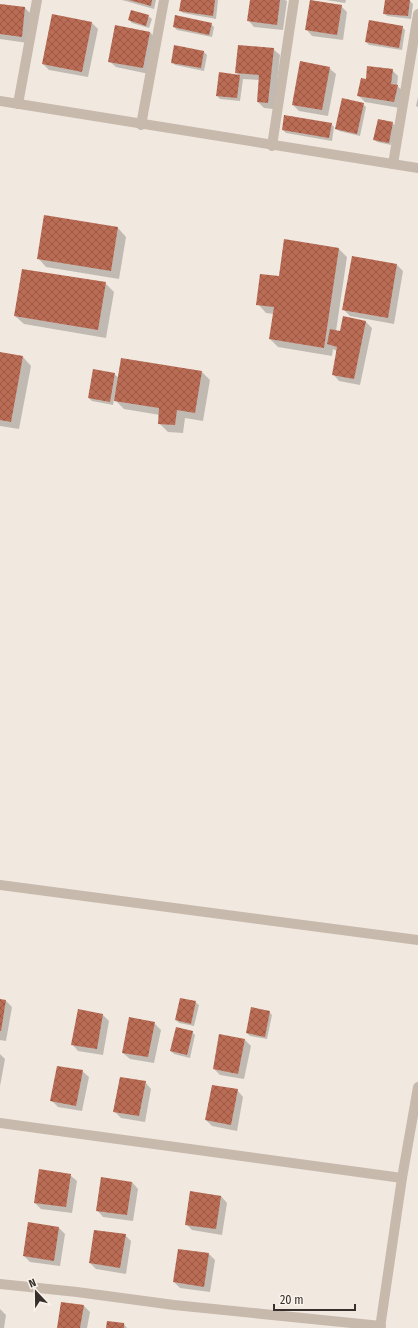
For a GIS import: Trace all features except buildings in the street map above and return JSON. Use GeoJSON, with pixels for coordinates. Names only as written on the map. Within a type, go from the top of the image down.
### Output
{"type":"FeatureCollection","features":[{"type":"Feature","properties":{"kind":"street"},"geometry":{"type":"LineString","coordinates":[[18,104],[37,0]]}},
{"type":"Feature","properties":{"kind":"street"},"geometry":{"type":"LineString","coordinates":[[141,125],[164,0]]}},
{"type":"Feature","properties":{"kind":"street"},"geometry":{"type":"LineString","coordinates":[[272,146],[294,0]]}},
{"type":"Feature","properties":{"kind":"street"},"geometry":{"type":"LineString","coordinates":[[393,164],[418,14]]}},
{"type":"Feature","properties":{"kind":"street"},"geometry":{"type":"LineString","coordinates":[[0,101],[272,146],[418,168]]}},
{"type":"Feature","properties":{"kind":"street"},"geometry":{"type":"LineString","coordinates":[[0,885],[418,940]]}},
{"type":"Feature","properties":{"kind":"street"},"geometry":{"type":"LineString","coordinates":[[0,1284],[77,1292],[174,1305],[380,1327],[402,1178],[418,1087]]}},
{"type":"Feature","properties":{"kind":"street"},"geometry":{"type":"LineString","coordinates":[[0,1123],[402,1178]]}}]}
